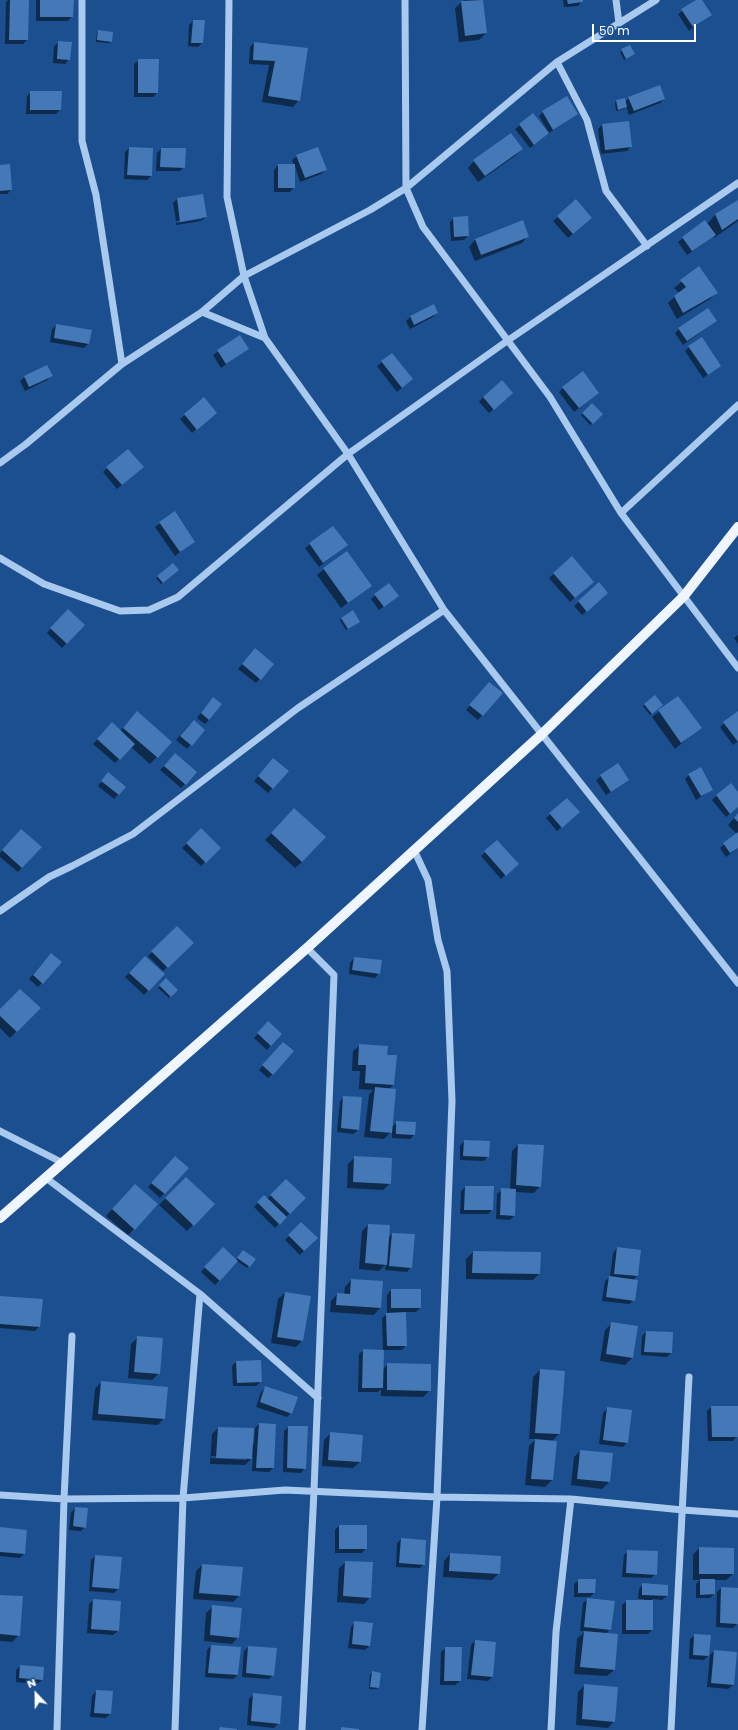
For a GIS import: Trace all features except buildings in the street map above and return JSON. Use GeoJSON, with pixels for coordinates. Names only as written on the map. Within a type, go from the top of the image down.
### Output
{"type":"FeatureCollection","features":[{"type":"Feature","properties":{"kind":"main road"},"geometry":{"type":"LineString","coordinates":[[0,1218],[307,948],[542,734],[684,596],[738,527]]}},
{"type":"Feature","properties":{"kind":"street"},"geometry":{"type":"LineString","coordinates":[[82,0],[82,141],[96,194],[122,364]]}},
{"type":"Feature","properties":{"kind":"street"},"geometry":{"type":"LineString","coordinates":[[229,0],[227,197],[244,276],[265,338],[348,454],[444,610],[738,983]]}},
{"type":"Feature","properties":{"kind":"street"},"geometry":{"type":"LineString","coordinates":[[404,0],[406,188],[423,227],[550,397],[622,513],[738,668]]}},
{"type":"Feature","properties":{"kind":"street"},"geometry":{"type":"LineString","coordinates":[[616,0],[619,23]]}},
{"type":"Feature","properties":{"kind":"street"},"geometry":{"type":"LineString","coordinates":[[0,463],[26,444],[122,364],[202,312],[244,276],[370,210],[406,188],[557,62],[656,0]]}},
{"type":"Feature","properties":{"kind":"street"},"geometry":{"type":"LineString","coordinates":[[557,62],[587,120],[606,191],[647,246]]}},
{"type":"Feature","properties":{"kind":"street"},"geometry":{"type":"LineString","coordinates":[[0,558],[44,584],[120,611],[149,610],[178,597],[348,454],[507,341],[738,183]]}},
{"type":"Feature","properties":{"kind":"street"},"geometry":{"type":"LineString","coordinates":[[202,312],[265,338]]}},
{"type":"Feature","properties":{"kind":"street"},"geometry":{"type":"LineString","coordinates":[[622,513],[738,405]]}},
{"type":"Feature","properties":{"kind":"street"},"geometry":{"type":"LineString","coordinates":[[0,911],[49,877],[133,834],[298,708],[444,610]]}},
{"type":"Feature","properties":{"kind":"street"},"geometry":{"type":"LineString","coordinates":[[414,850],[428,880],[438,940],[447,971],[452,1128],[436,1497],[422,1730]]}},
{"type":"Feature","properties":{"kind":"street"},"geometry":{"type":"LineString","coordinates":[[302,1730],[318,1398],[334,975],[307,948]]}},
{"type":"Feature","properties":{"kind":"street"},"geometry":{"type":"LineString","coordinates":[[0,1131],[63,1163]]}},
{"type":"Feature","properties":{"kind":"street"},"geometry":{"type":"LineString","coordinates":[[46,1178],[200,1294],[318,1398]]}},
{"type":"Feature","properties":{"kind":"street"},"geometry":{"type":"LineString","coordinates":[[175,1730],[183,1498],[200,1294]]}},
{"type":"Feature","properties":{"kind":"street"},"geometry":{"type":"LineString","coordinates":[[57,1730],[64,1499],[72,1336]]}},
{"type":"Feature","properties":{"kind":"street"},"geometry":{"type":"LineString","coordinates":[[671,1730],[689,1377]]}},
{"type":"Feature","properties":{"kind":"street"},"geometry":{"type":"LineString","coordinates":[[0,1495],[64,1499],[183,1498],[286,1490],[436,1497],[570,1499],[738,1514]]}},
{"type":"Feature","properties":{"kind":"street"},"geometry":{"type":"LineString","coordinates":[[551,1730],[556,1632],[570,1499]]}}]}
